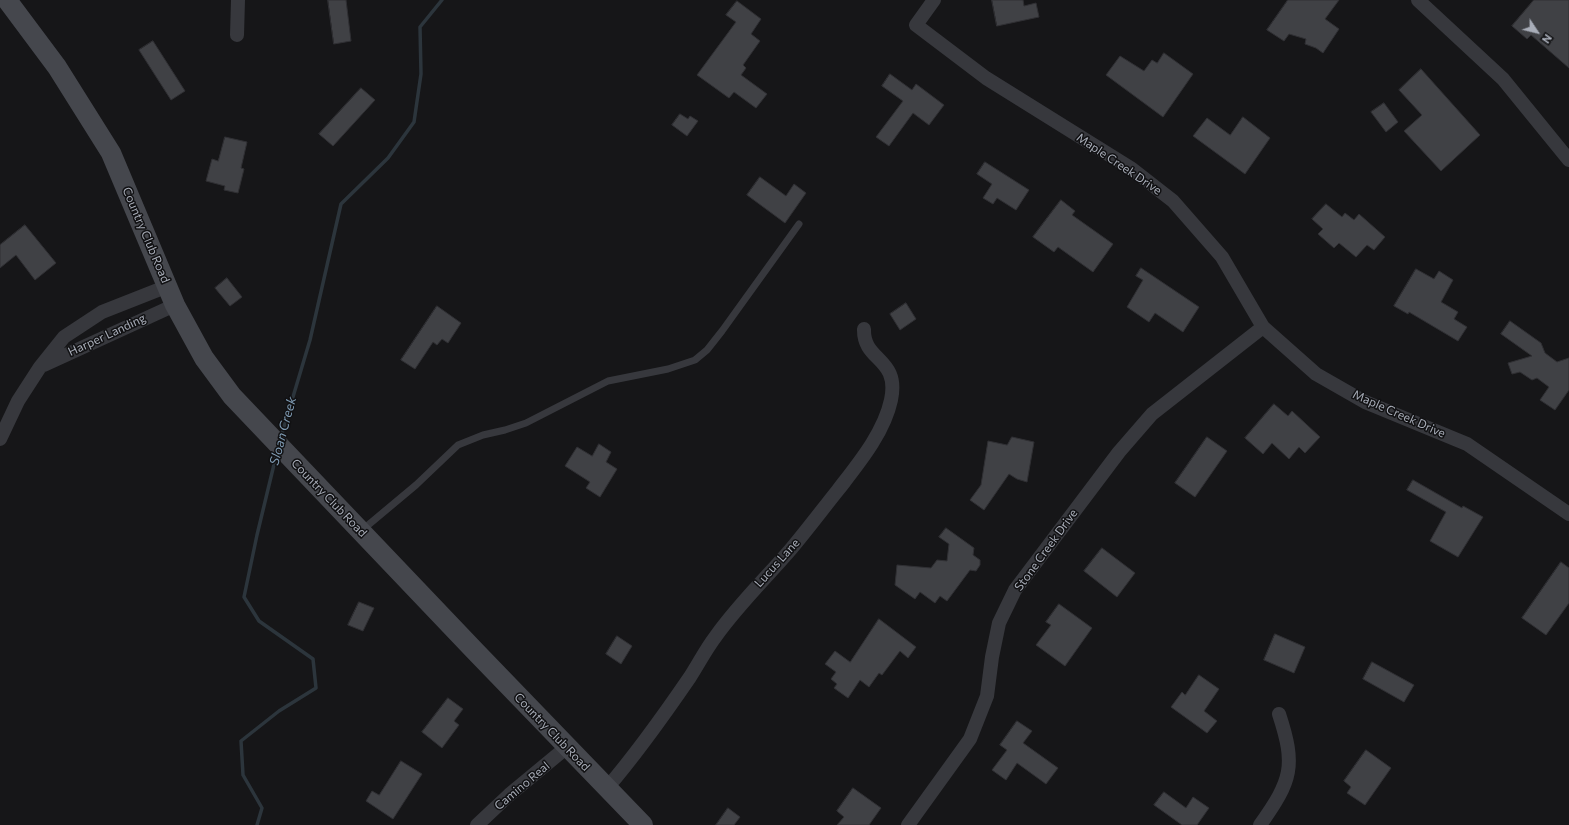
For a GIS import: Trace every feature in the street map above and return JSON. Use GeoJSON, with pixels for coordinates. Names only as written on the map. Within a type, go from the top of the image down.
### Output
{"type":"FeatureCollection","features":[{"type":"Feature","properties":{"kind":"main road","name":"Country Club Road"},"geometry":{"type":"LineString","coordinates":[[7,0],[57,67],[111,153],[176,305],[204,358],[232,396],[255,422],[302,469],[567,748],[643,825]]}},
{"type":"Feature","properties":{"kind":"street"},"geometry":{"type":"LineString","coordinates":[[237,35],[238,0]]}},
{"type":"Feature","properties":{"kind":"street","name":"Maple Creek Drive"},"geometry":{"type":"LineString","coordinates":[[934,0],[916,25],[986,78],[1132,169],[1174,201],[1222,257],[1263,327],[1316,374],[1365,402],[1467,444],[1569,514]]}},
{"type":"Feature","properties":{"kind":"street"},"geometry":{"type":"LineString","coordinates":[[1418,0],[1503,79],[1569,160]]}},
{"type":"Feature","properties":{"kind":"street","name":"Harper Landing"},"geometry":{"type":"LineString","coordinates":[[0,438],[18,401],[40,367],[64,337],[102,312],[168,286]]}},
{"type":"Feature","properties":{"kind":"street","name":"Harper Landing"},"geometry":{"type":"LineString","coordinates":[[40,367],[176,305]]}},
{"type":"Feature","properties":{"kind":"street","name":"Stone Creek Drive"},"geometry":{"type":"LineString","coordinates":[[908,825],[970,739],[987,696],[992,657],[999,622],[1015,590],[1119,452],[1152,414],[1263,327]]}},
{"type":"Feature","properties":{"kind":"street","name":"Lucus Lane"},"geometry":{"type":"LineString","coordinates":[[607,788],[632,760],[690,677],[714,637],[742,602],[795,544],[852,472],[878,433],[891,402],[894,385],[892,374],[863,340],[864,329]]}},
{"type":"Feature","properties":{"kind":"street"},"geometry":{"type":"LineString","coordinates":[[1260,825],[1282,793],[1289,772],[1290,761],[1288,740],[1279,714]]}},
{"type":"Feature","properties":{"kind":"street","name":"Camino Real"},"geometry":{"type":"LineString","coordinates":[[477,825],[509,795],[567,748]]}},
{"type":"Feature","properties":{"kind":"lane"},"geometry":{"type":"LineString","coordinates":[[361,532],[416,485],[458,445],[483,435],[526,423],[608,381],[668,369],[695,360],[707,350],[722,331],[799,224]]}},
{"type":"Feature","properties":{"kind":"building"},"geometry":{"type":"Polygon","coordinates":[[[328,0],[346,0],[351,41],[334,44],[328,0]]]}},
{"type":"Feature","properties":{"kind":"building"},"geometry":{"type":"Polygon","coordinates":[[[992,0],[1023,0],[1024,6],[1036,3],[1039,17],[997,26],[992,0]]]}},
{"type":"Feature","properties":{"kind":"building"},"geometry":{"type":"Polygon","coordinates":[[[1288,0],[1339,0],[1325,19],[1339,29],[1323,53],[1316,48],[1305,44],[1306,39],[1289,34],[1284,41],[1267,30],[1288,0]]]}},
{"type":"Feature","properties":{"kind":"building"},"geometry":{"type":"Polygon","coordinates":[[[1534,0],[1569,0],[1569,68],[1531,35],[1527,39],[1512,26],[1534,0]]]}},
{"type":"Feature","properties":{"kind":"building"},"geometry":{"type":"Polygon","coordinates":[[[737,1],[761,19],[751,34],[760,41],[743,65],[746,68],[741,75],[767,94],[756,108],[734,92],[729,98],[697,75],[736,22],[726,15],[737,1]]]}},
{"type":"Feature","properties":{"kind":"building"},"geometry":{"type":"Polygon","coordinates":[[[153,41],[185,91],[171,100],[139,50],[153,41]]]}},
{"type":"Feature","properties":{"kind":"building"},"geometry":{"type":"Polygon","coordinates":[[[1164,53],[1193,74],[1163,117],[1106,75],[1120,56],[1144,71],[1152,60],[1157,63],[1164,53]]]}},
{"type":"Feature","properties":{"kind":"building"},"geometry":{"type":"Polygon","coordinates":[[[1421,69],[1480,135],[1441,171],[1404,131],[1422,115],[1399,90],[1421,69]]]}},
{"type":"Feature","properties":{"kind":"building"},"geometry":{"type":"Polygon","coordinates":[[[890,74],[912,90],[916,84],[944,105],[929,125],[913,113],[889,146],[876,137],[903,101],[882,86],[890,74]]]}},
{"type":"Feature","properties":{"kind":"building"},"geometry":{"type":"Polygon","coordinates":[[[361,88],[375,100],[333,146],[319,134],[361,88]]]}},
{"type":"Feature","properties":{"kind":"building"},"geometry":{"type":"Polygon","coordinates":[[[1384,103],[1398,122],[1386,132],[1371,112],[1384,103]]]}},
{"type":"Feature","properties":{"kind":"building"},"geometry":{"type":"Polygon","coordinates":[[[680,114],[688,119],[690,116],[698,121],[687,136],[672,125],[680,114]]]}},
{"type":"Feature","properties":{"kind":"building"},"geometry":{"type":"Polygon","coordinates":[[[1243,117],[1270,138],[1245,174],[1193,136],[1207,118],[1230,135],[1243,117]]]}},
{"type":"Feature","properties":{"kind":"building"},"geometry":{"type":"Polygon","coordinates":[[[225,137],[247,142],[241,168],[244,169],[238,193],[224,190],[225,186],[206,181],[212,159],[218,161],[225,137]]]}},
{"type":"Feature","properties":{"kind":"building"},"geometry":{"type":"Polygon","coordinates":[[[985,162],[1029,190],[1016,210],[997,198],[993,204],[983,198],[992,184],[977,174],[985,162]]]}},
{"type":"Feature","properties":{"kind":"building"},"geometry":{"type":"Polygon","coordinates":[[[760,177],[786,196],[794,184],[806,193],[785,223],[747,195],[760,177]]]}},
{"type":"Feature","properties":{"kind":"building"},"geometry":{"type":"Polygon","coordinates":[[[1061,200],[1075,211],[1072,215],[1113,244],[1093,272],[1058,247],[1054,252],[1033,237],[1061,200]]]}},
{"type":"Feature","properties":{"kind":"building"},"geometry":{"type":"Polygon","coordinates":[[[1326,204],[1342,217],[1345,213],[1354,220],[1359,214],[1385,237],[1374,250],[1367,245],[1356,257],[1339,243],[1334,248],[1318,234],[1323,229],[1312,219],[1326,204]]]}},
{"type":"Feature","properties":{"kind":"building"},"geometry":{"type":"Polygon","coordinates":[[[25,225],[56,263],[35,280],[16,255],[0,268],[0,245],[25,225]]]}},
{"type":"Feature","properties":{"kind":"building"},"geometry":{"type":"Polygon","coordinates":[[[1141,268],[1199,307],[1183,332],[1155,313],[1149,322],[1127,307],[1143,280],[1136,276],[1141,268]]]}},
{"type":"Feature","properties":{"kind":"building"},"geometry":{"type":"Polygon","coordinates":[[[1416,269],[1434,279],[1439,271],[1453,280],[1441,302],[1458,312],[1454,319],[1467,327],[1458,341],[1409,312],[1408,314],[1394,306],[1416,269]]]}},
{"type":"Feature","properties":{"kind":"building"},"geometry":{"type":"Polygon","coordinates":[[[227,278],[242,297],[230,306],[215,288],[227,278]]]}},
{"type":"Feature","properties":{"kind":"building"},"geometry":{"type":"Polygon","coordinates":[[[906,303],[916,319],[900,330],[890,314],[906,303]]]}},
{"type":"Feature","properties":{"kind":"building"},"geometry":{"type":"Polygon","coordinates":[[[437,306],[461,323],[448,343],[442,339],[437,345],[433,342],[415,369],[401,360],[437,306]]]}},
{"type":"Feature","properties":{"kind":"building"},"geometry":{"type":"Polygon","coordinates":[[[1510,321],[1541,343],[1545,353],[1557,362],[1569,358],[1569,390],[1555,410],[1540,400],[1549,387],[1537,378],[1532,380],[1520,372],[1512,374],[1508,363],[1532,356],[1501,334],[1510,321]]]}},
{"type":"Feature","properties":{"kind":"building"},"geometry":{"type":"Polygon","coordinates":[[[1274,404],[1288,416],[1292,411],[1320,437],[1305,453],[1299,447],[1289,459],[1272,443],[1263,454],[1245,438],[1274,404]]]}},
{"type":"Feature","properties":{"kind":"building"},"geometry":{"type":"Polygon","coordinates":[[[1012,437],[1034,442],[1027,482],[1017,479],[1009,474],[984,510],[970,500],[981,485],[988,441],[1007,445],[1012,437]]]}},
{"type":"Feature","properties":{"kind":"building"},"geometry":{"type":"Polygon","coordinates":[[[1207,437],[1227,451],[1195,497],[1175,483],[1207,437]]]}},
{"type":"Feature","properties":{"kind":"building"},"geometry":{"type":"Polygon","coordinates":[[[599,444],[611,452],[606,462],[617,469],[600,497],[586,488],[590,482],[565,466],[577,447],[592,456],[599,444]]]}},
{"type":"Feature","properties":{"kind":"building"},"geometry":{"type":"Polygon","coordinates":[[[1413,480],[1462,508],[1463,506],[1483,517],[1458,557],[1430,541],[1446,512],[1407,490],[1413,480]]]}},
{"type":"Feature","properties":{"kind":"building"},"geometry":{"type":"Polygon","coordinates":[[[946,528],[974,548],[973,555],[980,560],[980,565],[976,571],[970,570],[947,601],[940,596],[935,603],[920,592],[915,599],[895,585],[897,565],[931,568],[937,560],[947,561],[949,544],[939,537],[946,528]]]}},
{"type":"Feature","properties":{"kind":"building"},"geometry":{"type":"Polygon","coordinates":[[[1102,548],[1135,573],[1117,597],[1084,571],[1102,548]]]}},
{"type":"Feature","properties":{"kind":"building"},"geometry":{"type":"Polygon","coordinates":[[[1561,562],[1569,568],[1569,603],[1546,635],[1522,618],[1561,562]]]}},
{"type":"Feature","properties":{"kind":"building"},"geometry":{"type":"Polygon","coordinates":[[[359,602],[374,608],[363,631],[348,625],[359,602]]]}},
{"type":"Feature","properties":{"kind":"building"},"geometry":{"type":"Polygon","coordinates":[[[1059,604],[1092,628],[1065,666],[1036,645],[1051,625],[1046,622],[1059,604]]]}},
{"type":"Feature","properties":{"kind":"building"},"geometry":{"type":"Polygon","coordinates":[[[879,619],[916,647],[908,658],[900,651],[882,675],[879,673],[869,687],[860,680],[848,698],[834,688],[837,684],[831,679],[836,672],[825,664],[835,651],[850,662],[879,619]]]}},
{"type":"Feature","properties":{"kind":"building"},"geometry":{"type":"Polygon","coordinates":[[[1275,634],[1305,647],[1294,673],[1264,660],[1275,634]]]}},
{"type":"Feature","properties":{"kind":"building"},"geometry":{"type":"Polygon","coordinates":[[[617,636],[632,646],[621,664],[606,654],[617,636]]]}},
{"type":"Feature","properties":{"kind":"building"},"geometry":{"type":"Polygon","coordinates":[[[1372,662],[1414,685],[1404,702],[1363,679],[1372,662]]]}},
{"type":"Feature","properties":{"kind":"building"},"geometry":{"type":"Polygon","coordinates":[[[1199,675],[1219,689],[1204,711],[1217,721],[1207,733],[1171,707],[1182,692],[1185,695],[1199,675]]]}},
{"type":"Feature","properties":{"kind":"building"},"geometry":{"type":"Polygon","coordinates":[[[448,698],[463,709],[454,721],[459,725],[442,748],[422,732],[448,698]]]}},
{"type":"Feature","properties":{"kind":"building"},"geometry":{"type":"Polygon","coordinates":[[[1017,721],[1032,731],[1023,743],[1058,768],[1046,784],[1017,763],[1006,780],[992,770],[1007,750],[1000,745],[1017,721]]]}},
{"type":"Feature","properties":{"kind":"building"},"geometry":{"type":"Polygon","coordinates":[[[1366,750],[1391,768],[1365,805],[1347,793],[1351,787],[1344,781],[1366,750]]]}},
{"type":"Feature","properties":{"kind":"building"},"geometry":{"type":"Polygon","coordinates":[[[401,761],[422,774],[393,819],[366,801],[372,791],[379,795],[401,761]]]}},
{"type":"Feature","properties":{"kind":"building"},"geometry":{"type":"Polygon","coordinates":[[[853,788],[881,808],[869,825],[837,825],[844,817],[837,811],[853,788]]]}},
{"type":"Feature","properties":{"kind":"building"},"geometry":{"type":"Polygon","coordinates":[[[1164,792],[1186,808],[1193,797],[1209,808],[1197,825],[1182,825],[1154,805],[1164,792]]]}},
{"type":"Feature","properties":{"kind":"building"},"geometry":{"type":"Polygon","coordinates":[[[728,808],[740,817],[734,825],[716,825],[728,808]]]}},
{"type":"Feature","properties":{"kind":"waterway","name":"Sloan Creek"},"geometry":{"type":"LineString","coordinates":[[281,437],[310,340],[341,204],[388,158],[414,122],[421,74],[420,27],[442,0]]}},
{"type":"Feature","properties":{"kind":"waterway","name":"Sloan Creek"},"geometry":{"type":"LineString","coordinates":[[257,825],[262,808],[243,775],[241,741],[279,711],[316,688],[313,659],[259,621],[244,597],[277,452]]}}]}
